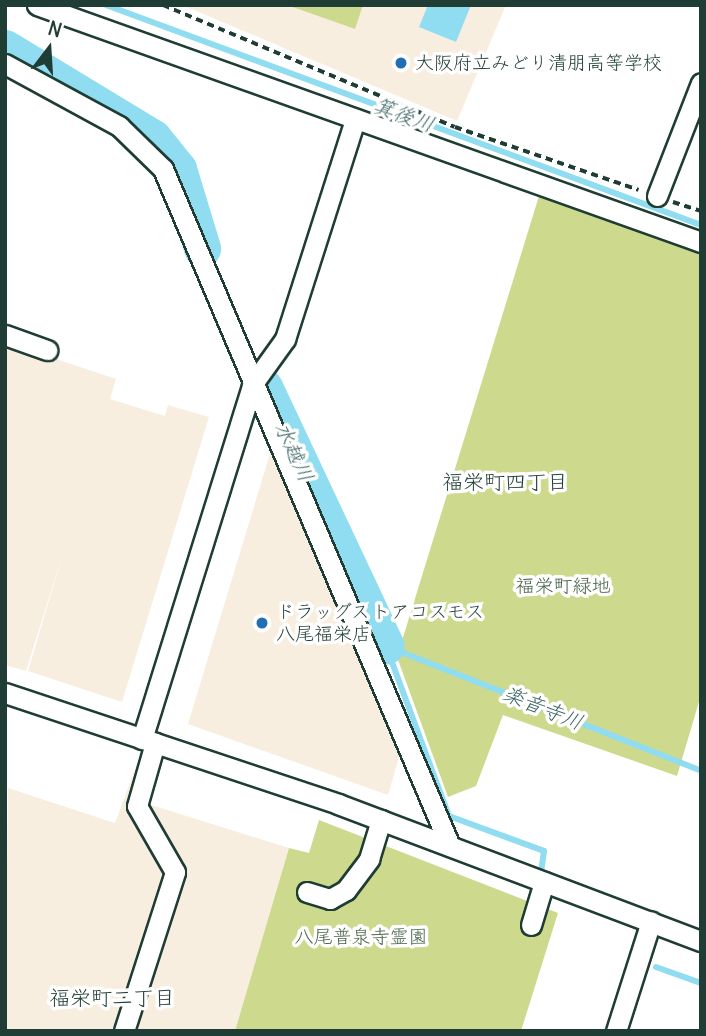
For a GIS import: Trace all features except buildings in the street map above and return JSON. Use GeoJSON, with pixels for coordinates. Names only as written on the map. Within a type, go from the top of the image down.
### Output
{"type":"FeatureCollection","features":[{"type":"Feature","properties":{"kind":"street"},"geometry":{"type":"LineString","coordinates":[[37,5],[701,242]]}},
{"type":"Feature","properties":{"kind":"street"},"geometry":{"type":"LineString","coordinates":[[5,64],[119,126],[163,169],[450,846]]}},
{"type":"Feature","properties":{"kind":"street"},"geometry":{"type":"LineString","coordinates":[[657,196],[701,83]]}},
{"type":"Feature","properties":{"kind":"street"},"geometry":{"type":"LineString","coordinates":[[124,1031],[174,872],[137,806],[149,741],[254,383],[272,363],[355,119]]}},
{"type":"Feature","properties":{"kind":"street"},"geometry":{"type":"LineString","coordinates":[[5,335],[47,350]]}},
{"type":"Feature","properties":{"kind":"street"},"geometry":{"type":"LineString","coordinates":[[5,693],[381,820],[701,941]]}},
{"type":"Feature","properties":{"kind":"street"},"geometry":{"type":"LineString","coordinates":[[307,892],[330,899],[346,890],[369,859],[381,820]]}},
{"type":"Feature","properties":{"kind":"street"},"geometry":{"type":"LineString","coordinates":[[531,925],[544,882]]}},
{"type":"Feature","properties":{"kind":"street"},"geometry":{"type":"LineString","coordinates":[[616,1031],[651,921]]}},
{"type":"Feature","properties":{"kind":"path"},"geometry":{"type":"LineString","coordinates":[[163,5],[455,127],[701,211]]}},
{"type":"Feature","properties":{"kind":"shaded area","name":"大阪府立みどり清朋高等学校"},"geometry":{"type":"Polygon","coordinates":[[[182,5],[506,5],[457,121],[182,5]]]}},
{"type":"Feature","properties":{"kind":"shaded area"},"geometry":{"type":"Polygon","coordinates":[[[5,342],[116,379],[110,399],[165,416],[168,405],[209,417],[122,702],[28,671],[64,550],[26,671],[5,665],[5,342]]]}},
{"type":"Feature","properties":{"kind":"shaded area"},"geometry":{"type":"Polygon","coordinates":[[[272,447],[403,744],[388,795],[188,724],[272,447]]]}},
{"type":"Feature","properties":{"kind":"shaded area"},"geometry":{"type":"Polygon","coordinates":[[[139,759],[159,765],[148,804],[289,848],[235,1031],[5,1031],[8,788],[115,823],[139,759]]]}},
{"type":"Feature","properties":{"kind":"green space"},"geometry":{"type":"Polygon","coordinates":[[[287,5],[363,5],[355,29],[287,5]]]}},
{"type":"Feature","properties":{"kind":"green space","name":"福栄町緑地"},"geometry":{"type":"Polygon","coordinates":[[[539,196],[701,253],[701,695],[677,776],[503,715],[476,786],[448,797],[397,657],[539,196]]]}},
{"type":"Feature","properties":{"kind":"green space","name":"八尾普泉寺霊園"},"geometry":{"type":"Polygon","coordinates":[[[319,820],[558,913],[521,1031],[235,1031],[289,848],[309,853],[319,820]]]}},
{"type":"Feature","properties":{"kind":"water"},"geometry":{"type":"Polygon","coordinates":[[[428,5],[471,5],[456,42],[419,27],[428,5]]]}},
{"type":"Feature","properties":{"kind":"waterway","name":"箕後川"},"geometry":{"type":"LineString","coordinates":[[106,5],[701,225]]}},
{"type":"Feature","properties":{"kind":"waterway","name":"水越川"},"geometry":{"type":"LineString","coordinates":[[5,48],[153,138],[178,169],[202,248]]}},
{"type":"Feature","properties":{"kind":"waterway","name":"水越川"},"geometry":{"type":"LineString","coordinates":[[264,387],[386,646]]}},
{"type":"Feature","properties":{"kind":"waterway","name":"楽音寺川"},"geometry":{"type":"LineString","coordinates":[[386,646],[701,771]]}},
{"type":"Feature","properties":{"kind":"waterway","name":"水越川"},"geometry":{"type":"LineString","coordinates":[[386,646],[449,816],[544,851],[541,873]]}},
{"type":"Feature","properties":{"kind":"waterway","name":"水越川"},"geometry":{"type":"LineString","coordinates":[[656,967],[701,983]]}},
{"type":"Feature","properties":{"kind":"place","name":"大阪府立みどり清朋高等学校"},"geometry":{"type":"Point","coordinates":[401,63]}},
{"type":"Feature","properties":{"kind":"place","name":"ドラッグストアコスモス 八尾福栄店"},"geometry":{"type":"Point","coordinates":[262,623]}},
{"type":"Feature","properties":{"kind":"district","name":"福栄町四丁目"},"geometry":{"type":"Point","coordinates":[505,482]}},
{"type":"Feature","properties":{"kind":"district","name":"福栄町二丁目"},"geometry":{"type":"Point","coordinates":[112,998]}}]}
